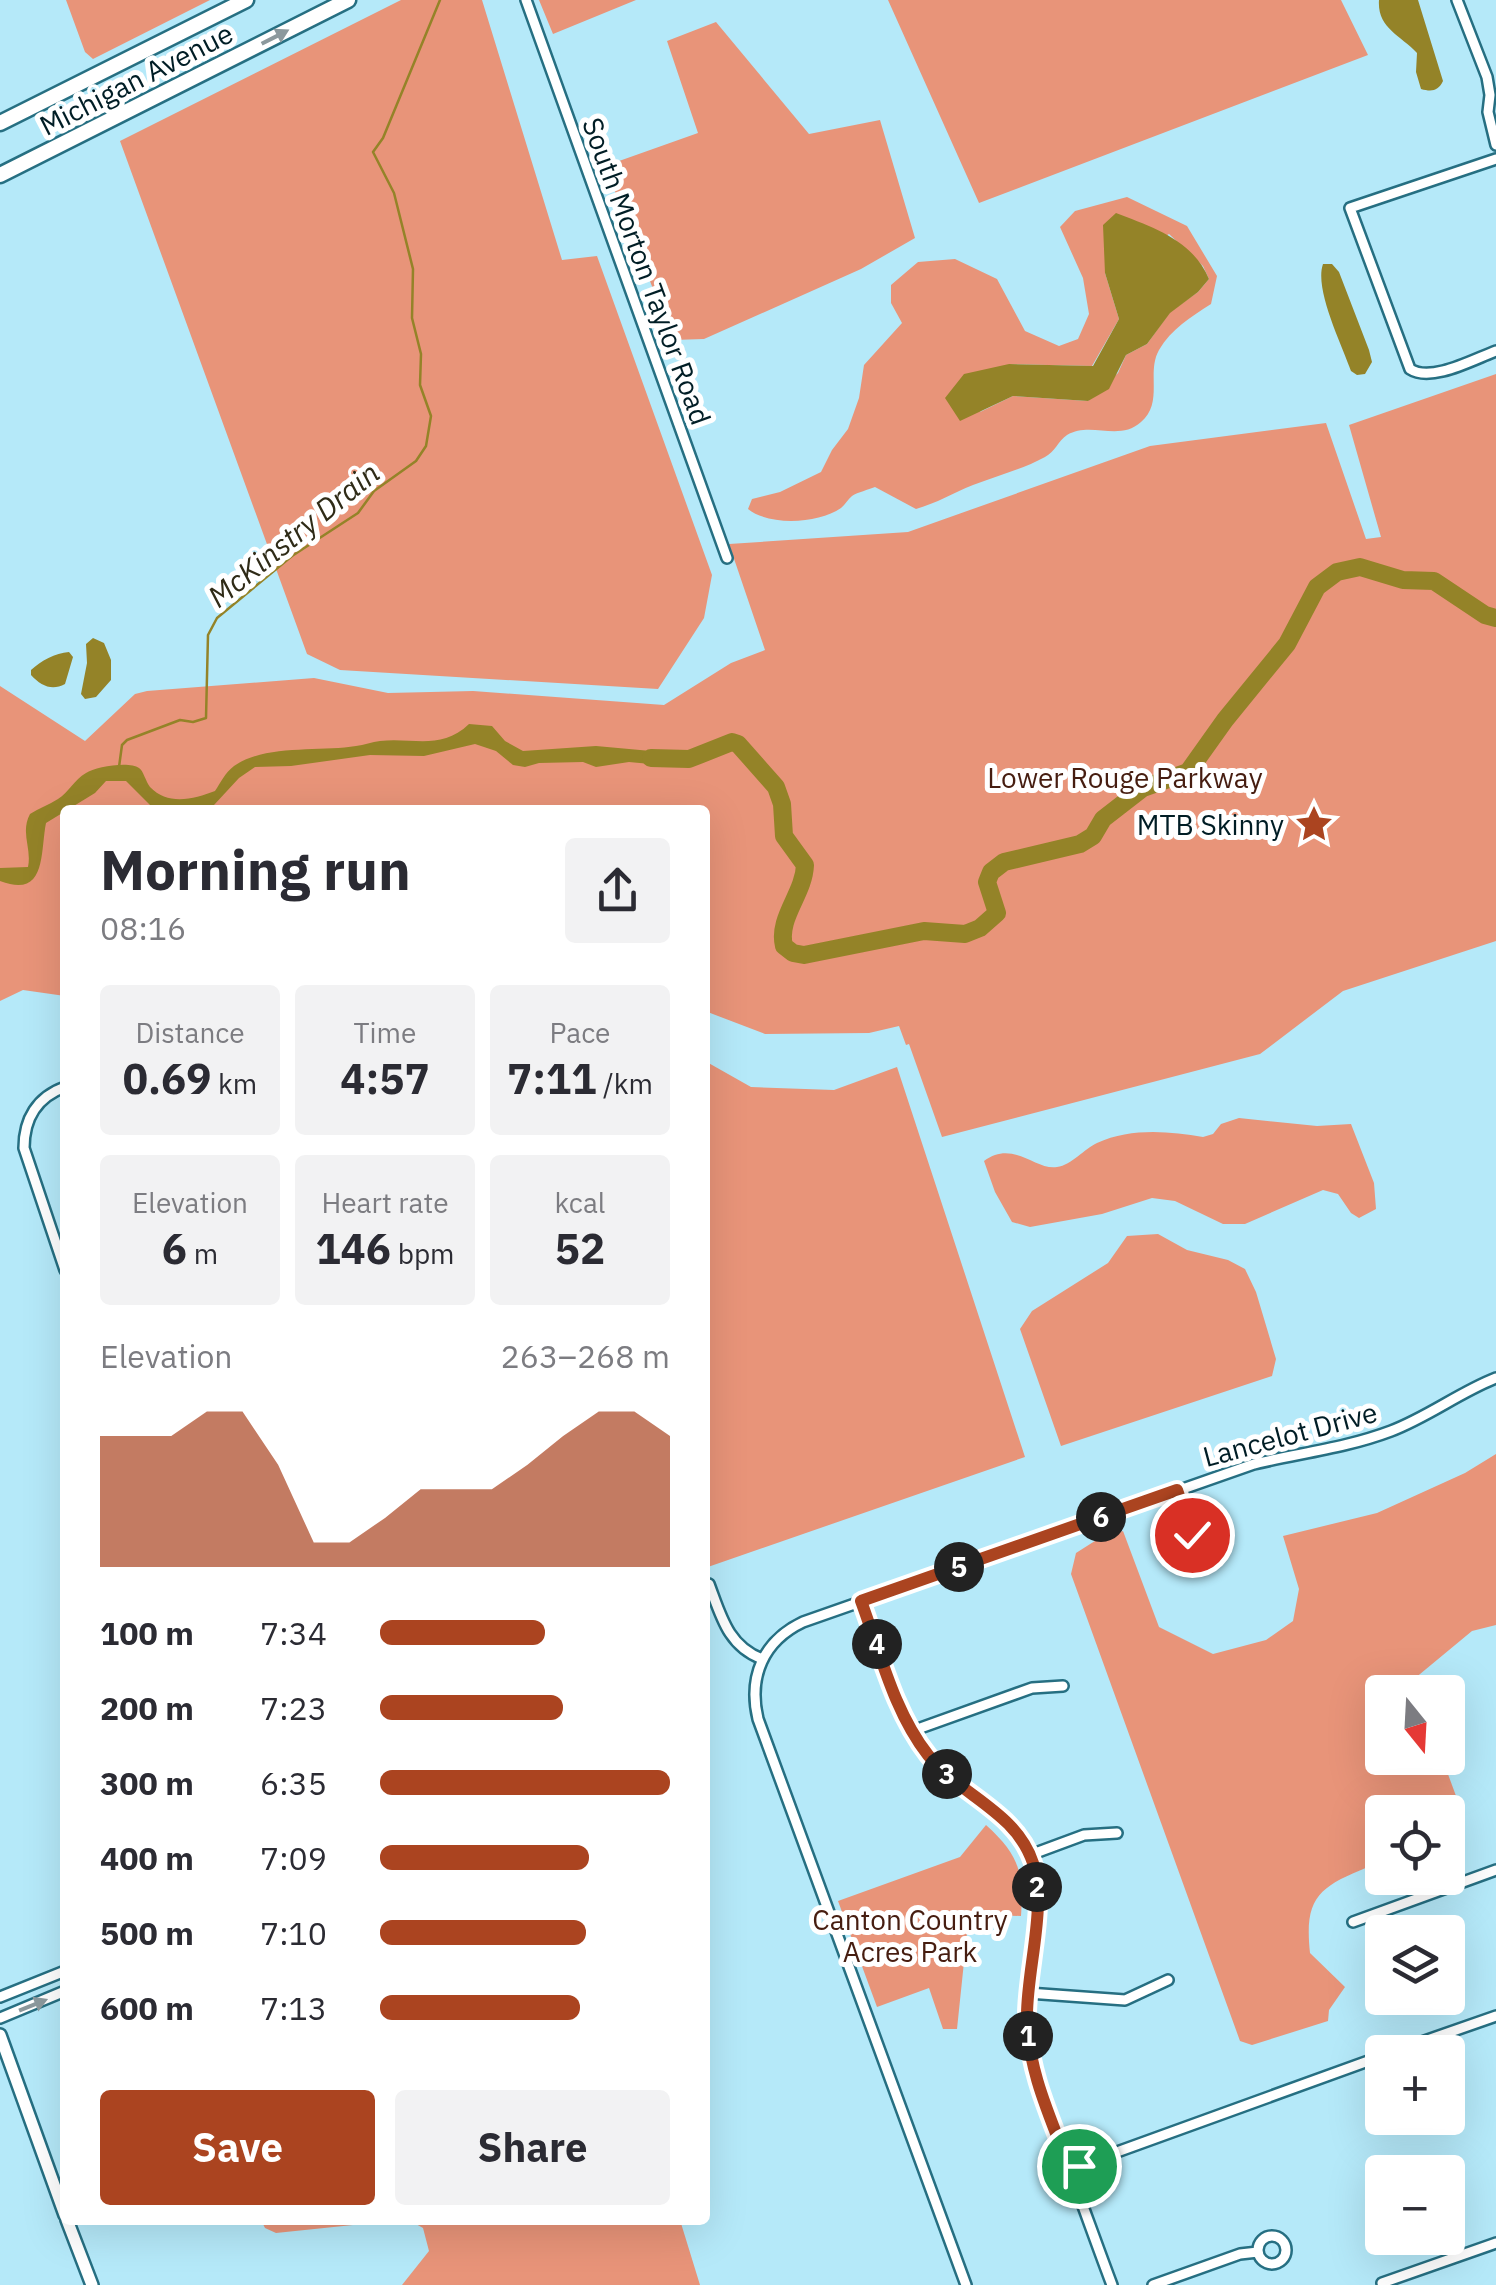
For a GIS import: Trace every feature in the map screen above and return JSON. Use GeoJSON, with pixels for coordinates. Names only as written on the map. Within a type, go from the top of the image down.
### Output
{"type":"FeatureCollection","features":[{"type":"Feature","properties":{"kind":"main road","name":"Michigan Avenue"},"geometry":{"type":"LineString","coordinates":[[0,123],[246,0]]}},
{"type":"Feature","properties":{"kind":"main road","name":"Michigan Avenue"},"geometry":{"type":"LineString","coordinates":[[0,175],[348,0]]}},
{"type":"Feature","properties":{"kind":"street","name":"South Morton Taylor Road"},"geometry":{"type":"LineString","coordinates":[[526,0],[727,558]]}},
{"type":"Feature","properties":{"kind":"street"},"geometry":{"type":"LineString","coordinates":[[1458,0],[1487,77],[1488,112],[1496,145]]}},
{"type":"Feature","properties":{"kind":"street"},"geometry":{"type":"LineString","coordinates":[[1496,159],[1350,208],[1410,369],[1430,374],[1496,351]]}},
{"type":"Feature","properties":{"kind":"street"},"geometry":{"type":"LineString","coordinates":[[60,1090],[40,1101],[32,1111],[24,1148],[60,1255]]}},
{"type":"Feature","properties":{"kind":"street","name":"Lancelot Drive"},"geometry":{"type":"LineString","coordinates":[[762,1659],[775,1640],[792,1627],[1254,1464],[1324,1452],[1374,1437],[1422,1418],[1496,1378]]}},
{"type":"Feature","properties":{"kind":"street"},"geometry":{"type":"LineString","coordinates":[[1177,1490],[1196,1546],[1211,1565]]}},
{"type":"Feature","properties":{"kind":"street"},"geometry":{"type":"LineString","coordinates":[[710,1586],[730,1636],[743,1650],[762,1659],[754,1689],[758,1720],[966,2285]]}},
{"type":"Feature","properties":{"kind":"street"},"geometry":{"type":"LineString","coordinates":[[861,1601],[912,1731],[942,1770],[1009,1824],[1030,1854],[1037,1894],[1028,1993],[1032,2064],[1112,2285]]}},
{"type":"Feature","properties":{"kind":"street"},"geometry":{"type":"LineString","coordinates":[[912,1731],[1032,1688],[1063,1686]]}},
{"type":"Feature","properties":{"kind":"street"},"geometry":{"type":"LineString","coordinates":[[1030,1854],[1084,1835],[1118,1833]]}},
{"type":"Feature","properties":{"kind":"street"},"geometry":{"type":"LineString","coordinates":[[1353,1922],[1496,1870]]}},
{"type":"Feature","properties":{"kind":"street"},"geometry":{"type":"LineString","coordinates":[[0,1997],[60,1973]]}},
{"type":"Feature","properties":{"kind":"street"},"geometry":{"type":"LineString","coordinates":[[1028,1993],[1125,2000],[1168,1980]]}},
{"type":"Feature","properties":{"kind":"street"},"geometry":{"type":"LineString","coordinates":[[0,2018],[60,1993]]}},
{"type":"Feature","properties":{"kind":"street"},"geometry":{"type":"LineString","coordinates":[[1442,2035],[1496,2016]]}},
{"type":"Feature","properties":{"kind":"street"},"geometry":{"type":"LineString","coordinates":[[0,2035],[60,2201]]}},
{"type":"Feature","properties":{"kind":"street"},"geometry":{"type":"LineString","coordinates":[[1070,2169],[1365,2062]]}},
{"type":"Feature","properties":{"kind":"street"},"geometry":{"type":"LineString","coordinates":[[69,2225],[92,2285]]}},
{"type":"Feature","properties":{"kind":"street"},"geometry":{"type":"LineString","coordinates":[[1382,2282],[1496,2243]]}},
{"type":"Feature","properties":{"kind":"street"},"geometry":{"type":"LineString","coordinates":[[1153,2285],[1240,2254],[1258,2252]]}},
{"type":"Feature","properties":{"kind":"green space"},"geometry":{"type":"Polygon","coordinates":[[[66,0],[210,0],[93,59],[85,52],[66,0]]]}},
{"type":"Feature","properties":{"kind":"green space"},"geometry":{"type":"Polygon","coordinates":[[[401,0],[482,0],[562,260],[597,256],[712,575],[704,618],[658,689],[340,670],[307,654],[120,141],[401,0]]]}},
{"type":"Feature","properties":{"kind":"green space"},"geometry":{"type":"Polygon","coordinates":[[[539,0],[636,0],[553,34],[539,0]]]}},
{"type":"Feature","properties":{"kind":"green space"},"geometry":{"type":"Polygon","coordinates":[[[888,0],[1341,0],[1368,55],[979,203],[888,0]]]}},
{"type":"Feature","properties":{"kind":"green space"},"geometry":{"type":"Polygon","coordinates":[[[716,22],[809,134],[880,120],[915,238],[861,269],[704,339],[673,340],[605,166],[698,133],[667,41],[716,22]]]}},
{"type":"Feature","properties":{"kind":"green space"},"geometry":{"type":"Polygon","coordinates":[[[1127,197],[1187,226],[1217,276],[1211,304],[1175,330],[1159,350],[1152,406],[1141,422],[1124,431],[1076,431],[1037,461],[916,509],[875,487],[852,496],[831,513],[807,520],[768,518],[748,509],[752,499],[780,492],[821,472],[848,429],[859,398],[864,365],[902,323],[891,303],[891,285],[918,262],[955,259],[997,279],[1025,331],[1059,346],[1078,339],[1089,314],[1083,278],[1060,227],[1075,211],[1127,197]],[[1169,234],[1105,273],[1119,319],[1092,366],[1009,364],[980,412],[1013,396],[1088,401],[1118,373],[1126,355],[1147,344],[1170,312],[1198,292],[1209,279],[1203,266],[1169,234]]]}},
{"type":"Feature","properties":{"kind":"green space","name":"Lower Rouge Parkway"},"geometry":{"type":"Polygon","coordinates":[[[1496,374],[1496,941],[1343,991],[1260,1054],[942,1137],[899,1026],[869,1033],[765,1034],[710,1013],[710,805],[60,805],[60,995],[23,990],[0,1001],[0,686],[85,741],[135,694],[314,678],[388,693],[473,691],[664,705],[731,663],[765,650],[729,544],[908,532],[1150,446],[1326,423],[1366,539],[1381,537],[1349,425],[1496,374]]]}},
{"type":"Feature","properties":{"kind":"green space"},"geometry":{"type":"Polygon","coordinates":[[[710,1064],[751,1087],[834,1090],[897,1067],[1025,1457],[710,1566],[710,1064]]]}},
{"type":"Feature","properties":{"kind":"green space"},"geometry":{"type":"Polygon","coordinates":[[[1239,1118],[1317,1126],[1351,1124],[1374,1183],[1376,1209],[1359,1218],[1338,1194],[1323,1190],[1245,1224],[1223,1224],[1175,1201],[1152,1198],[1102,1214],[1030,1227],[1012,1222],[984,1161],[1005,1153],[1057,1167],[1110,1138],[1149,1132],[1203,1137],[1213,1134],[1221,1124],[1239,1118]]]}},
{"type":"Feature","properties":{"kind":"green space"},"geometry":{"type":"Polygon","coordinates":[[[1158,1234],[1187,1250],[1228,1260],[1245,1269],[1276,1359],[1272,1376],[1061,1446],[1020,1329],[1032,1311],[1108,1263],[1127,1236],[1158,1234]]]}},
{"type":"Feature","properties":{"kind":"green space"},"geometry":{"type":"Polygon","coordinates":[[[1496,1454],[1496,1625],[1472,1631],[1419,1675],[1365,1675],[1365,1775],[1448,1775],[1456,1795],[1365,1795],[1365,1868],[1337,1881],[1318,1896],[1310,1919],[1310,1953],[1345,1987],[1329,2010],[1328,2021],[1252,2045],[1240,2041],[1071,1574],[1076,1553],[1098,1539],[1123,1531],[1159,1627],[1213,1654],[1266,1640],[1293,1621],[1299,1589],[1283,1536],[1377,1513],[1465,1473],[1496,1454]]]}},
{"type":"Feature","properties":{"kind":"green space","name":"Canton Country Acres Park"},"geometry":{"type":"Polygon","coordinates":[[[986,1825],[1017,1865],[1021,1916],[969,1914],[957,2029],[943,2029],[929,1988],[877,2007],[838,1901],[960,1857],[986,1825]]]}},
{"type":"Feature","properties":{"kind":"green space"},"geometry":{"type":"Polygon","coordinates":[[[264,2225],[353,2225],[276,2233],[264,2225]]]}},
{"type":"Feature","properties":{"kind":"green space"},"geometry":{"type":"Polygon","coordinates":[[[418,2225],[682,2225],[700,2285],[402,2285],[429,2251],[423,2228],[418,2225]]]}},
{"type":"Feature","properties":{"kind":"shaded area"},"geometry":{"type":"Polygon","coordinates":[[[1379,0],[1418,0],[1443,81],[1437,89],[1421,89],[1416,72],[1417,53],[1386,24],[1379,0]]]}},
{"type":"Feature","properties":{"kind":"shaded area"},"geometry":{"type":"Polygon","coordinates":[[[1116,213],[1182,245],[1193,254],[1209,279],[1170,313],[1147,344],[1126,355],[1109,389],[1088,401],[1013,396],[960,421],[945,398],[964,374],[1009,364],[1093,366],[1119,319],[1105,273],[1103,225],[1116,213]]]}},
{"type":"Feature","properties":{"kind":"shaded area"},"geometry":{"type":"Polygon","coordinates":[[[1323,264],[1332,264],[1339,272],[1369,350],[1372,362],[1365,374],[1351,371],[1336,332],[1322,288],[1323,264]]]}},
{"type":"Feature","properties":{"kind":"shaded area"},"geometry":{"type":"Polygon","coordinates":[[[93,638],[104,643],[111,660],[111,680],[96,697],[85,699],[81,694],[86,644],[93,638]]]}},
{"type":"Feature","properties":{"kind":"shaded area"},"geometry":{"type":"Polygon","coordinates":[[[69,652],[73,657],[65,684],[47,686],[31,675],[31,670],[44,661],[69,652]]]}},
{"type":"Feature","properties":{"kind":"shaded area"},"geometry":{"type":"Polygon","coordinates":[[[469,724],[492,726],[505,741],[523,751],[596,746],[651,751],[675,761],[596,767],[583,762],[539,763],[525,767],[513,765],[496,751],[475,744],[424,756],[370,755],[255,767],[214,805],[150,805],[126,781],[106,781],[75,805],[60,805],[60,814],[46,823],[34,878],[15,885],[0,881],[0,868],[28,867],[26,828],[30,814],[58,799],[90,771],[134,766],[157,793],[173,799],[190,798],[215,791],[234,766],[261,754],[392,740],[437,740],[469,724]]]}},
{"type":"Feature","properties":{"kind":"waterway","name":"McKinstry Drain"},"geometry":{"type":"LineString","coordinates":[[119,767],[122,745],[127,740],[180,720],[206,718],[208,635],[217,618],[292,556],[358,513],[374,491],[416,461],[426,446],[431,416],[420,385],[421,354],[412,318],[413,269],[394,193],[373,152],[383,138],[440,0]]}},
{"type":"Feature","properties":{"kind":"waterway"},"geometry":{"type":"LineString","coordinates":[[651,758],[689,759],[732,742],[776,787],[782,804],[784,836],[805,865],[784,926],[784,946],[793,953],[804,955],[924,931],[965,934],[980,928],[997,913],[987,882],[991,872],[1004,862],[1080,844],[1093,836],[1103,819],[1143,788],[1188,772],[1287,644],[1317,587],[1337,572],[1360,567],[1403,580],[1434,581],[1485,615],[1496,618]]}},
{"type":"Feature","properties":{"kind":"place","name":"MTB Skinny"},"geometry":{"type":"Point","coordinates":[1314,824]}},
{"type":"Feature","properties":{"kind":"route"},"geometry":{"type":"LineString","coordinates":[[1079,2166],[1070,2169],[1040,2090],[1029,2048],[1028,1993],[1037,1894],[1030,1854],[1009,1824],[962,1788],[920,1744],[902,1712],[861,1601],[1177,1490],[1192,1535]]}}]}
